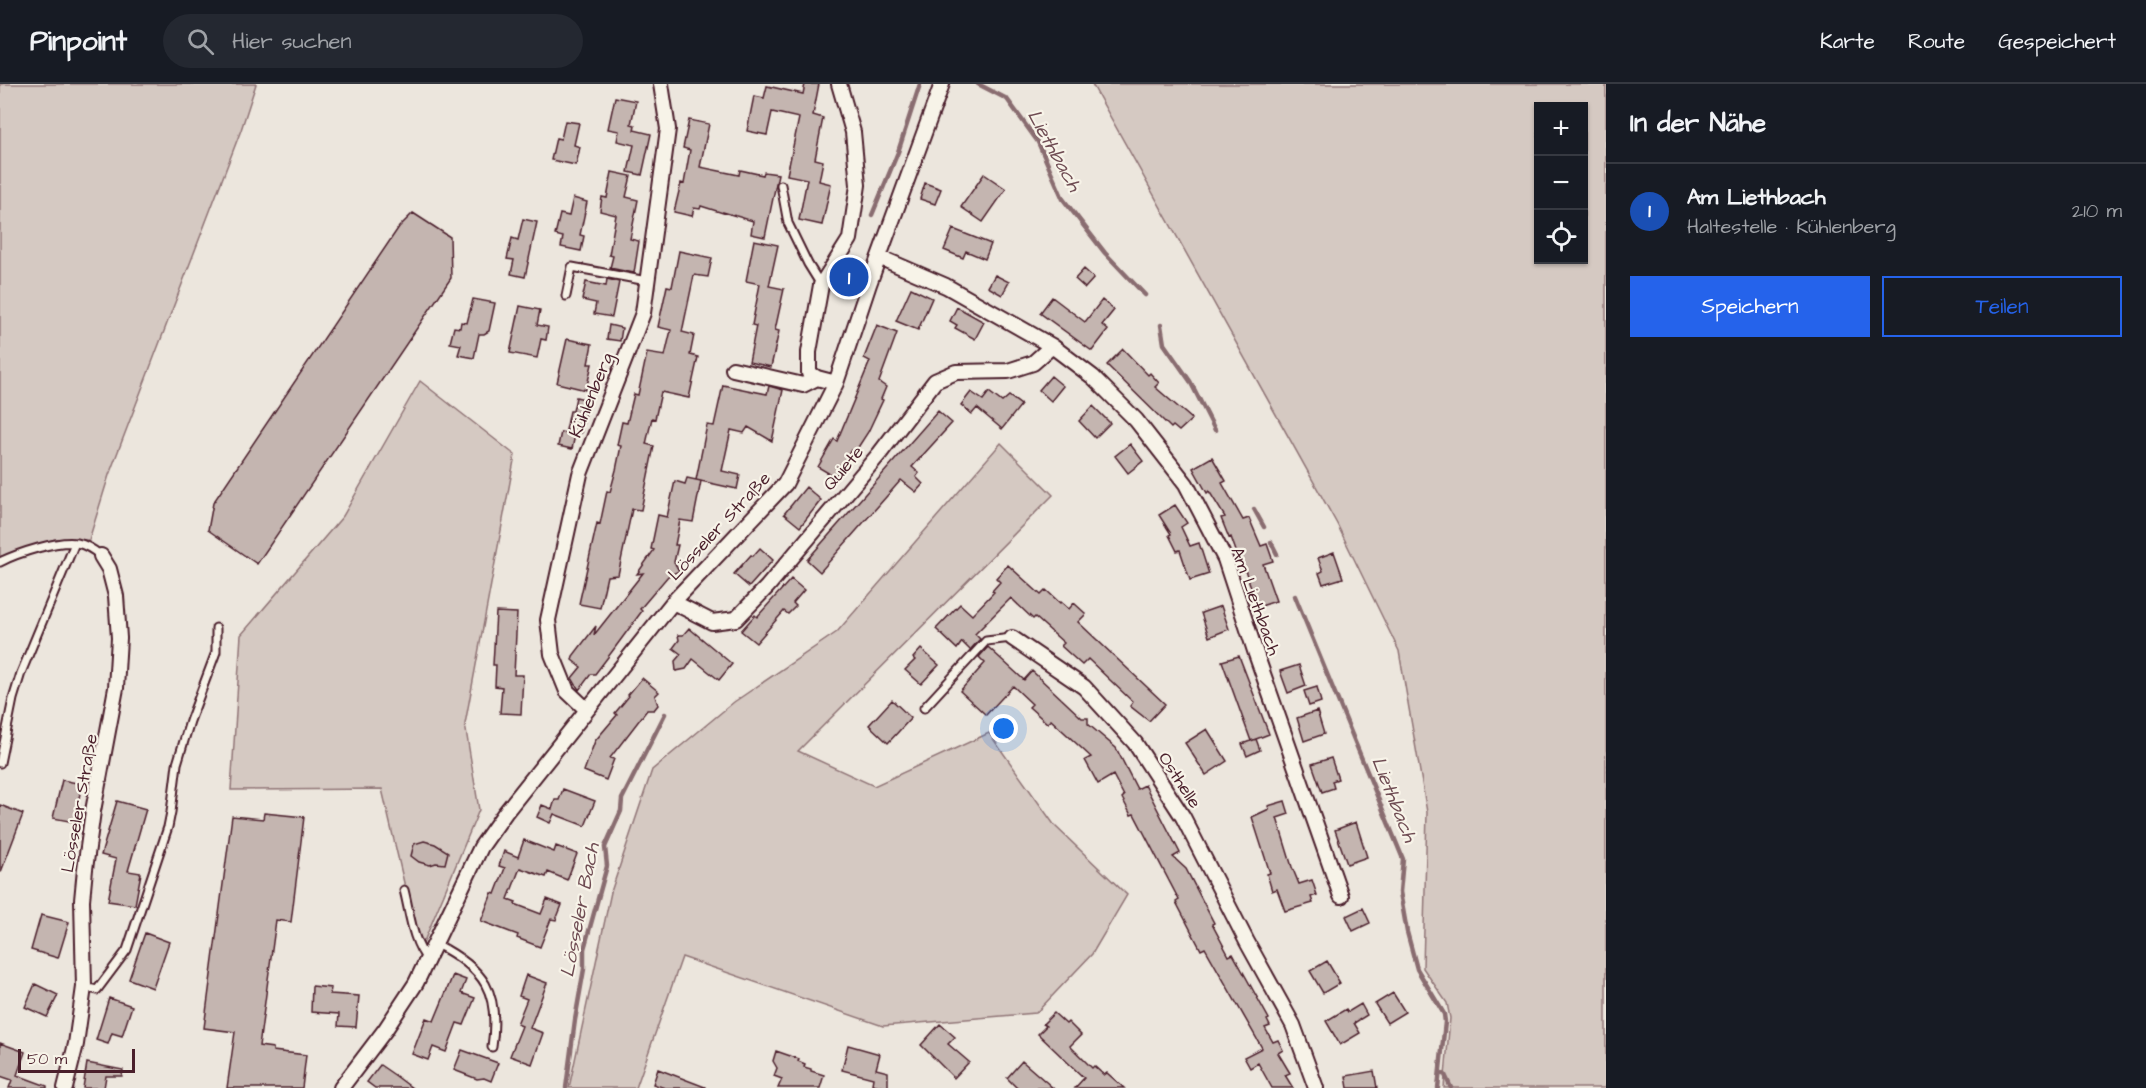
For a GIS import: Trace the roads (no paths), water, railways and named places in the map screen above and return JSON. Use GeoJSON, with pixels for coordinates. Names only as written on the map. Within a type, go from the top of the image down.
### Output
{"type":"FeatureCollection","features":[{"type":"Feature","properties":{"kind":"street","name":"Kühlenberg"},"geometry":{"type":"LineString","coordinates":[[586,709],[567,691],[552,654],[548,620],[580,474],[643,313],[668,129],[661,84]]}},
{"type":"Feature","properties":{"kind":"street"},"geometry":{"type":"LineString","coordinates":[[836,383],[817,378],[809,373],[809,352],[821,285],[850,239],[858,185],[853,132],[839,84]]}},
{"type":"Feature","properties":{"kind":"street","name":"Lösseler Straße"},"geometry":{"type":"LineString","coordinates":[[341,1088],[385,1030],[416,983],[481,847],[586,709],[673,602],[785,484],[836,383],[942,84]]}},
{"type":"Feature","properties":{"kind":"street","name":"Am Liethbach"},"geometry":{"type":"LineString","coordinates":[[879,257],[946,286],[1052,346],[1093,377],[1136,420],[1185,484],[1225,559],[1341,896]]}},
{"type":"Feature","properties":{"kind":"street","name":"Quiete"},"geometry":{"type":"LineString","coordinates":[[673,602],[712,622],[736,619],[767,587],[865,471],[935,381],[956,372],[1008,371],[1033,363],[1052,346]]}},
{"type":"Feature","properties":{"kind":"street"},"geometry":{"type":"LineString","coordinates":[[733,369],[803,385],[817,378]]}},
{"type":"Feature","properties":{"kind":"street","name":"Lösseler Straße"},"geometry":{"type":"LineString","coordinates":[[65,1088],[76,1044],[84,987],[82,941],[84,877],[93,811],[113,708],[119,638],[113,584],[109,569],[101,556]]}},
{"type":"Feature","properties":{"kind":"street","name":"Osthelle"},"geometry":{"type":"LineString","coordinates":[[1012,638],[1084,687],[1134,743],[1183,817],[1247,942],[1293,1024],[1316,1088]]}},
{"type":"Feature","properties":{"kind":"lane"},"geometry":{"type":"LineString","coordinates":[[781,185],[788,223],[821,285]]}},
{"type":"Feature","properties":{"kind":"lane"},"geometry":{"type":"LineString","coordinates":[[566,296],[572,267],[647,281]]}},
{"type":"Feature","properties":{"kind":"lane"},"geometry":{"type":"LineString","coordinates":[[0,562],[56,545],[75,543],[21,673],[13,699],[0,763]]}},
{"type":"Feature","properties":{"kind":"lane","name":"Lösseler Straße"},"geometry":{"type":"LineString","coordinates":[[75,543],[92,549],[101,556]]}},
{"type":"Feature","properties":{"kind":"lane"},"geometry":{"type":"LineString","coordinates":[[84,987],[97,990],[127,950],[168,827],[177,764],[190,721],[216,652],[216,628]]}},
{"type":"Feature","properties":{"kind":"lane","name":"Osthelle"},"geometry":{"type":"LineString","coordinates":[[924,708],[986,641],[1012,638]]}},
{"type":"Feature","properties":{"kind":"lane"},"geometry":{"type":"LineString","coordinates":[[404,890],[416,940],[421,953],[428,960]]}},
{"type":"Feature","properties":{"kind":"lane"},"geometry":{"type":"LineString","coordinates":[[436,944],[472,966],[484,983],[494,1006],[492,1047]]}},
{"type":"Feature","properties":{"kind":"waterway","name":"Lösseler Bach"},"geometry":{"type":"LineString","coordinates":[[872,215],[898,152],[920,84]]}},
{"type":"Feature","properties":{"kind":"waterway","name":"Liethbach"},"geometry":{"type":"LineString","coordinates":[[978,84],[1007,99],[1038,142],[1063,199],[1105,253],[1145,295]]}},
{"type":"Feature","properties":{"kind":"waterway","name":"Lösseler Bach"},"geometry":{"type":"LineString","coordinates":[[839,286],[846,264]]}},
{"type":"Feature","properties":{"kind":"waterway","name":"Liethbach"},"geometry":{"type":"LineString","coordinates":[[1161,325],[1164,344],[1190,381],[1215,430]]}},
{"type":"Feature","properties":{"kind":"waterway","name":"Liethbach"},"geometry":{"type":"LineString","coordinates":[[1254,509],[1264,527]]}},
{"type":"Feature","properties":{"kind":"waterway","name":"Liethbach"},"geometry":{"type":"LineString","coordinates":[[1271,542],[1277,554]]}},
{"type":"Feature","properties":{"kind":"waterway","name":"Liethbach"},"geometry":{"type":"LineString","coordinates":[[1295,596],[1403,859],[1400,892],[1407,932],[1417,969],[1444,1014],[1438,1088]]}},
{"type":"Feature","properties":{"kind":"waterway","name":"Lösseler Bach"},"geometry":{"type":"LineString","coordinates":[[566,1088],[584,969],[584,949],[607,866],[605,847],[621,811],[622,799],[665,714]]}},
{"type":"Feature","properties":{"kind":"waterway"},"geometry":{"type":"LineString","coordinates":[[1440,1072],[1445,1075],[1451,1088]]}},
{"type":"Feature","properties":{"kind":"place","name":"Am Liethbach"},"geometry":{"type":"Point","coordinates":[849,277]}}]}
